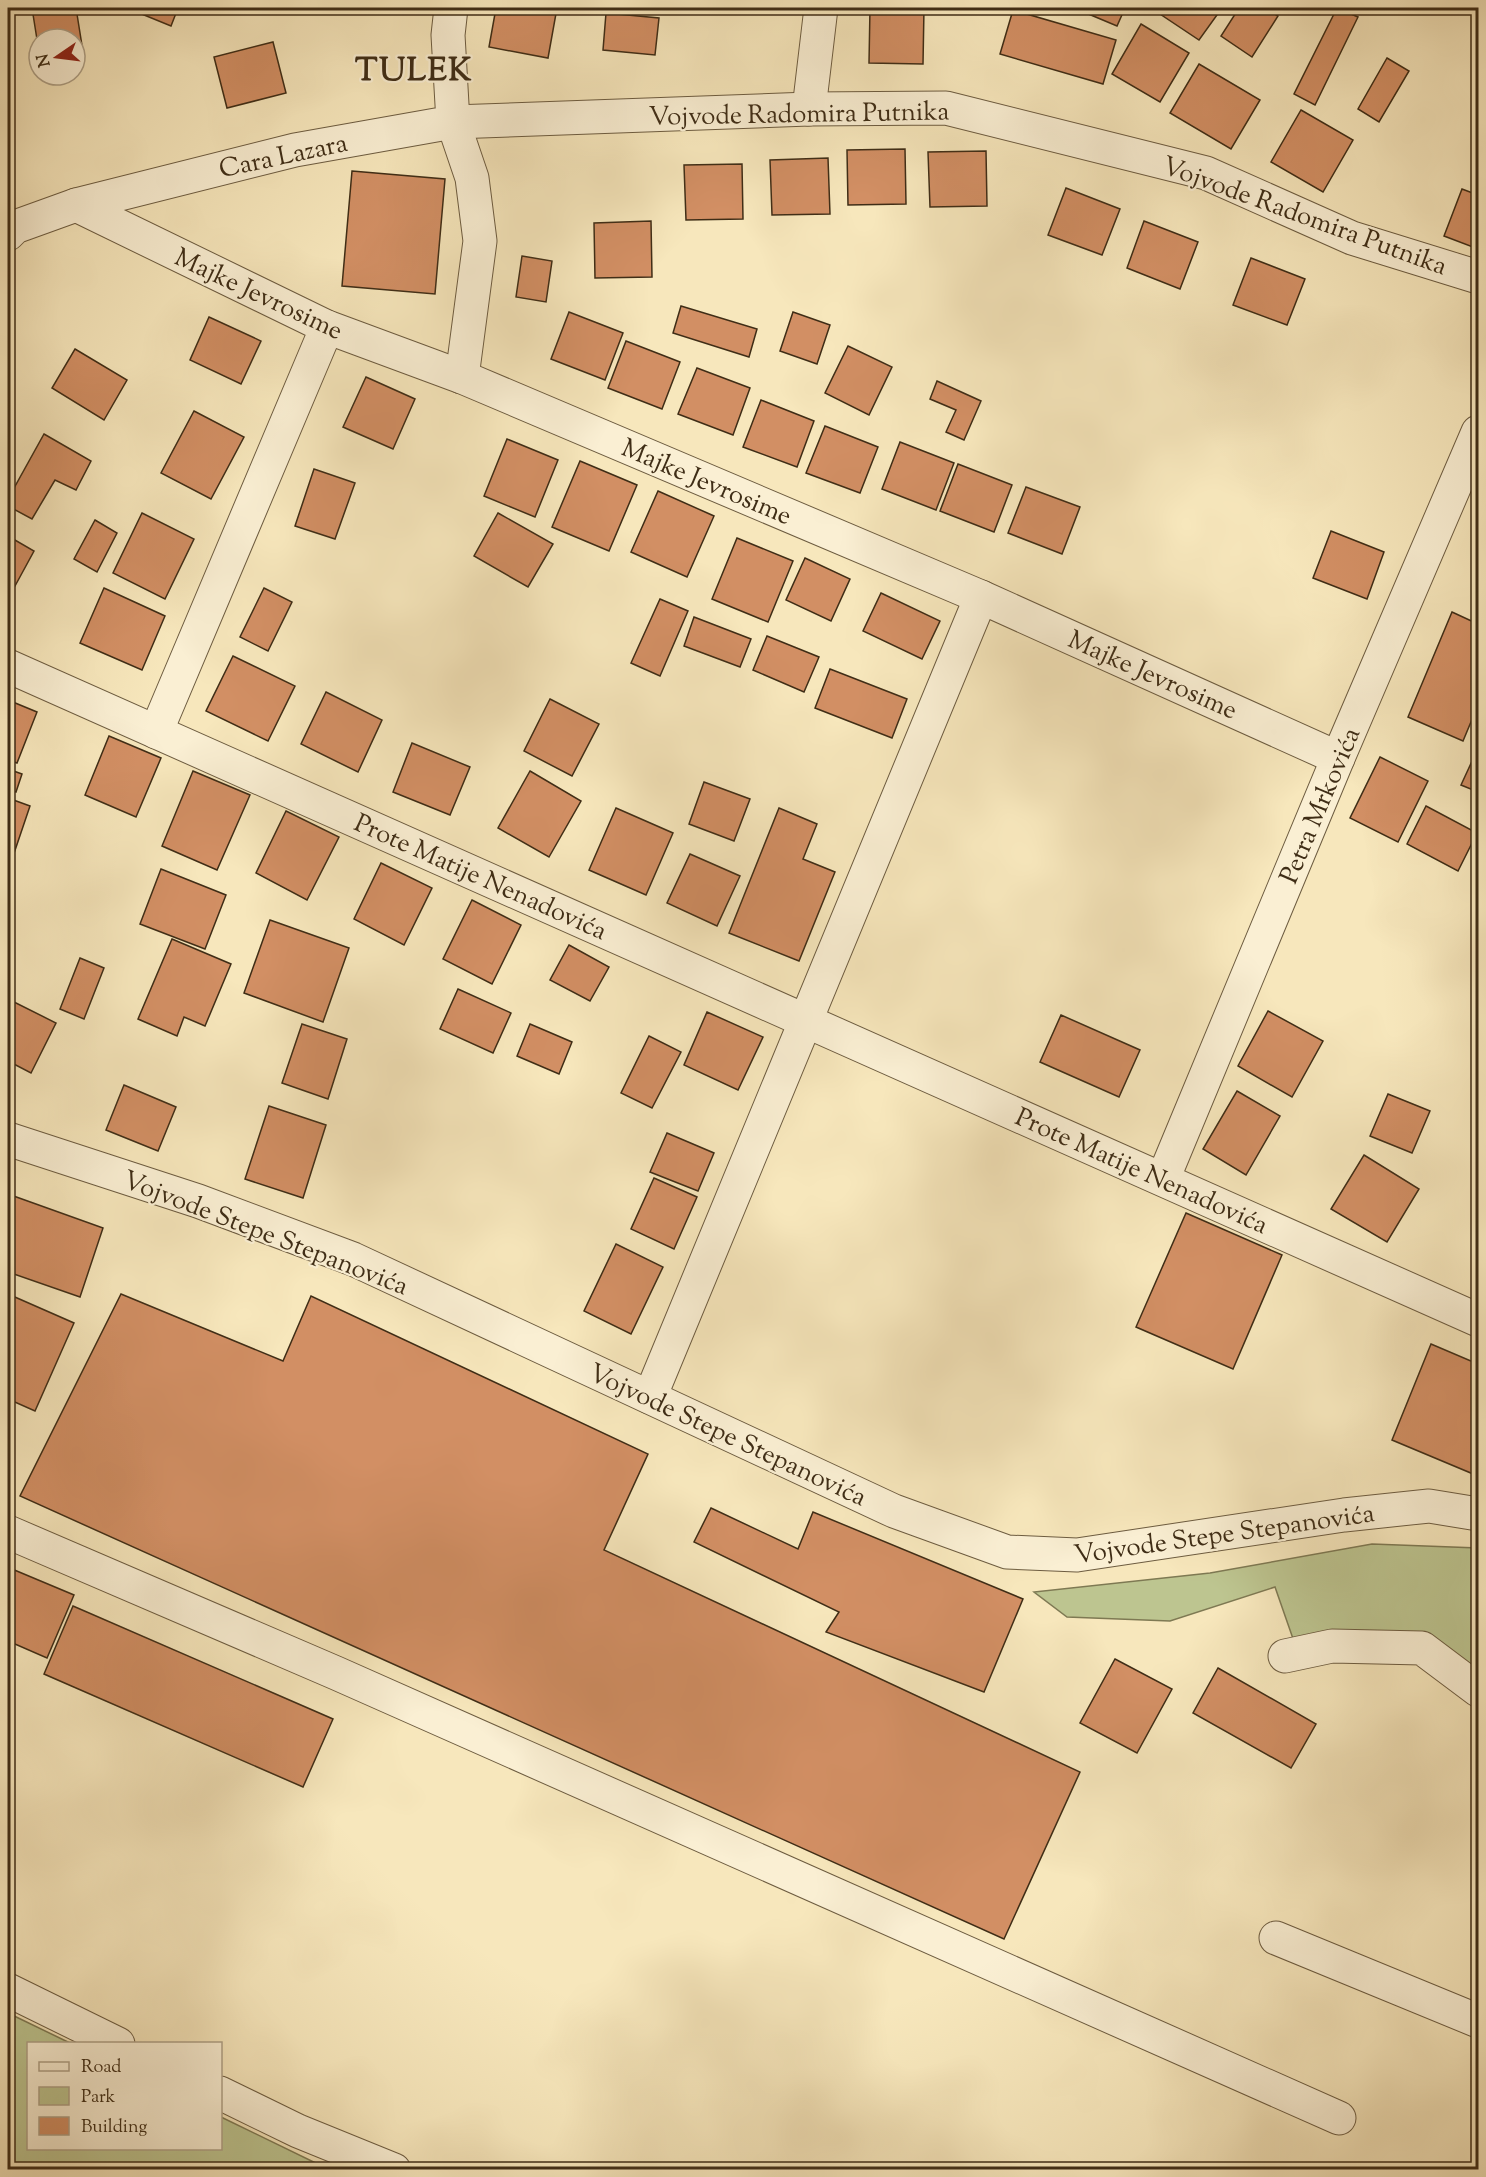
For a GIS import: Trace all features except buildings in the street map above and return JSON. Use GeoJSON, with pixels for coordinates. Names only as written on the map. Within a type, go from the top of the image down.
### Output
{"type":"FeatureCollection","features":[{"type":"Feature","properties":{"kind":"street"},"geometry":{"type":"LineString","coordinates":[[451,8],[448,35],[453,122],[472,178],[480,241],[462,377]]}},
{"type":"Feature","properties":{"kind":"street"},"geometry":{"type":"LineString","coordinates":[[809,109],[821,8]]}},
{"type":"Feature","properties":{"kind":"street","name":"Vojvode Radomira Putnika"},"geometry":{"type":"LineString","coordinates":[[453,122],[809,109],[946,108],[1206,173],[1352,238],[1479,277]]}},
{"type":"Feature","properties":{"kind":"street","name":"Cara Lazara"},"geometry":{"type":"LineString","coordinates":[[10,223],[296,150],[453,122]]}},
{"type":"Feature","properties":{"kind":"street","name":"Majke Jevrosime"},"geometry":{"type":"LineString","coordinates":[[76,205],[327,327],[462,377],[981,597],[1338,758]]}},
{"type":"Feature","properties":{"kind":"street"},"geometry":{"type":"LineString","coordinates":[[156,732],[327,327]]}},
{"type":"Feature","properties":{"kind":"street","name":"Petra Mrkovića"},"geometry":{"type":"LineString","coordinates":[[1163,1179],[1338,758],[1479,432]]}},
{"type":"Feature","properties":{"kind":"street"},"geometry":{"type":"LineString","coordinates":[[650,1397],[981,597]]}},
{"type":"Feature","properties":{"kind":"street","name":"Prote Matije Nenadovića"},"geometry":{"type":"LineString","coordinates":[[8,666],[1479,1320]]}},
{"type":"Feature","properties":{"kind":"street","name":"Vojvode Stepe Stepanovića"},"geometry":{"type":"LineString","coordinates":[[8,1139],[198,1201],[353,1259],[894,1512],[1007,1552],[1077,1555],[1344,1515],[1429,1506],[1479,1514]]}},
{"type":"Feature","properties":{"kind":"street"},"geometry":{"type":"LineString","coordinates":[[8,1532],[336,1673],[1339,2118]]}},
{"type":"Feature","properties":{"kind":"street"},"geometry":{"type":"LineString","coordinates":[[1285,1656],[1332,1646],[1422,1648],[1479,1690]]}},
{"type":"Feature","properties":{"kind":"street"},"geometry":{"type":"LineString","coordinates":[[1276,1938],[1479,2020]]}},
{"type":"Feature","properties":{"kind":"street"},"geometry":{"type":"LineString","coordinates":[[8,1990],[116,2042]]}},
{"type":"Feature","properties":{"kind":"street"},"geometry":{"type":"LineString","coordinates":[[222,2094],[298,2131],[394,2169]]}},
{"type":"Feature","properties":{"kind":"green space"},"geometry":{"type":"Polygon","coordinates":[[[1372,1544],[1478,1548],[1478,1690],[1422,1648],[1298,1653],[1275,1587],[1170,1621],[1067,1617],[1034,1592],[1210,1573],[1372,1544]]]}},
{"type":"Feature","properties":{"kind":"green space"},"geometry":{"type":"Polygon","coordinates":[[[8,2013],[68,2042],[27,2042],[27,2150],[222,2150],[222,2117],[328,2169],[8,2169],[8,2013]]]}},
{"type":"Feature","properties":{"kind":"district","name":"TULEK"},"geometry":{"type":"Point","coordinates":[414,69]}}]}
